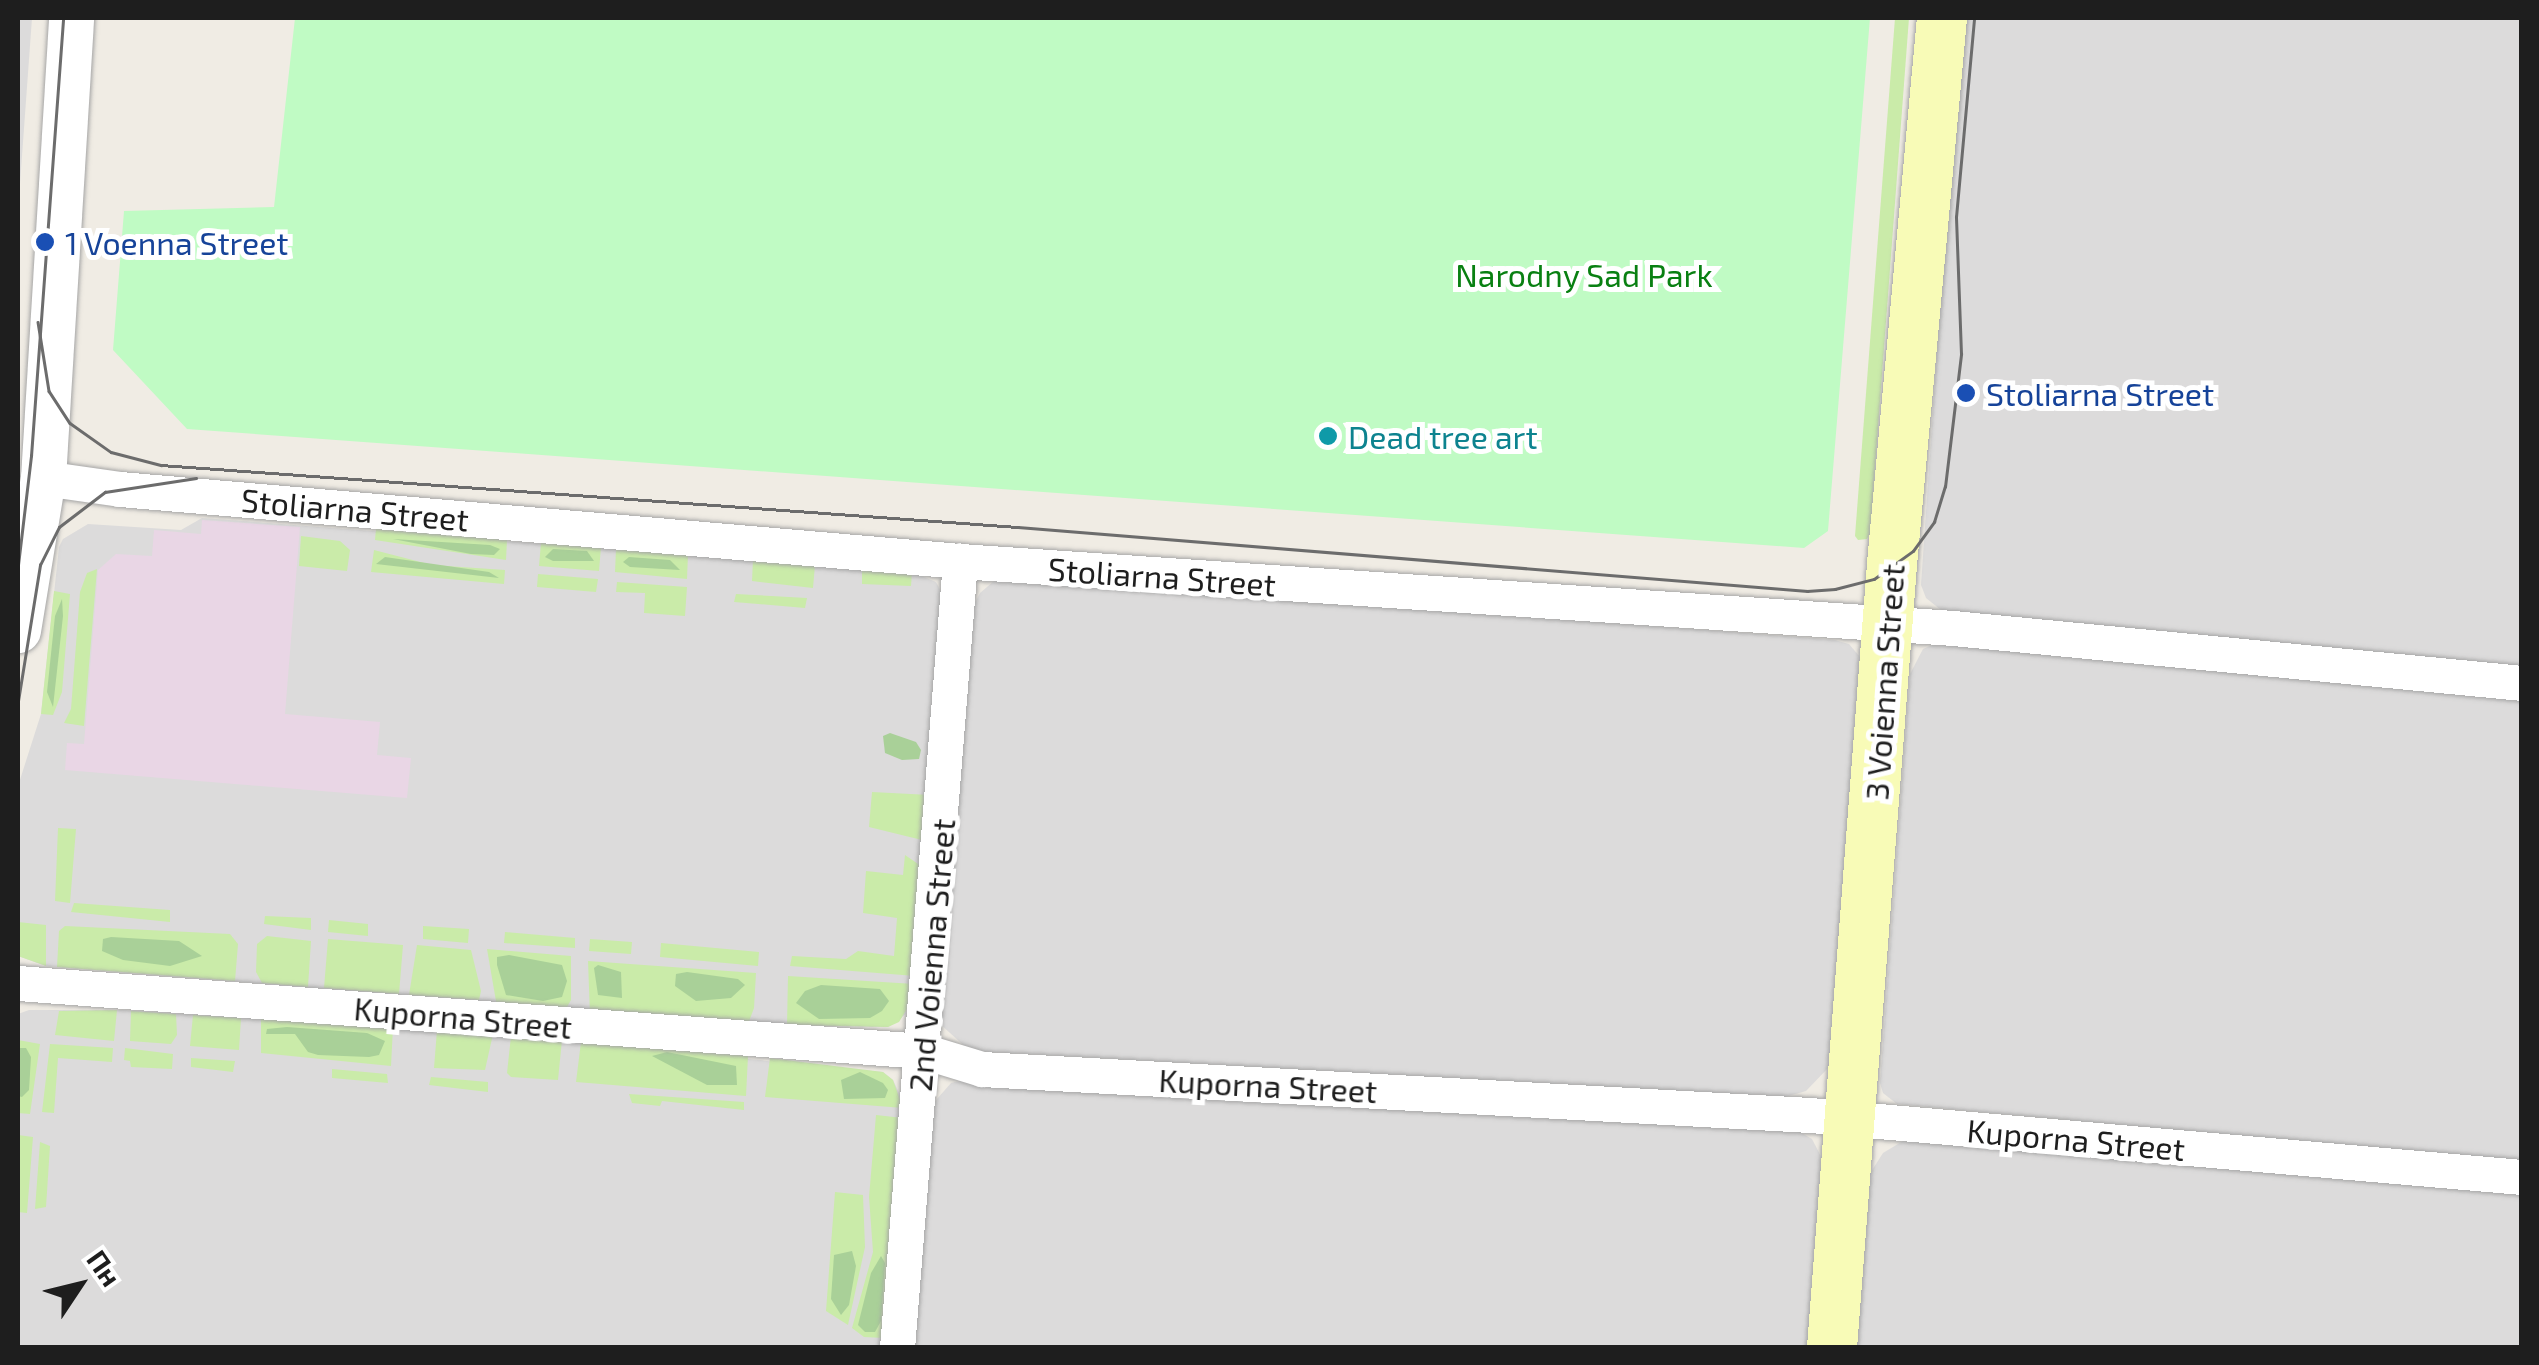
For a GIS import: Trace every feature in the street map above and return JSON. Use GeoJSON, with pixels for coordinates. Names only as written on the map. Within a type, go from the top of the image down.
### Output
{"type":"FeatureCollection","features":[{"type":"Feature","properties":{"kind":"main road","name":"3 Voienna Street"},"geometry":{"type":"LineString","coordinates":[[1832,1348],[1888,623],[1942,18]]}},
{"type":"Feature","properties":{"kind":"street"},"geometry":{"type":"LineString","coordinates":[[18,630],[42,478],[71,18]]}},
{"type":"Feature","properties":{"kind":"street","name":"Stoliarna Street"},"geometry":{"type":"LineString","coordinates":[[42,478],[139,491],[960,562],[1888,623],[2522,683]]}},
{"type":"Feature","properties":{"kind":"street","name":"2nd Voienna Street"},"geometry":{"type":"LineString","coordinates":[[898,1348],[960,562]]}},
{"type":"Feature","properties":{"kind":"street","name":"Kuporna Street"},"geometry":{"type":"LineString","coordinates":[[18,983],[923,1051],[982,1069],[1850,1118],[2522,1177]]}},
{"type":"Feature","properties":{"kind":"shaded area"},"geometry":{"type":"Polygon","coordinates":[[[18,18],[32,18],[18,211],[18,18]]]}},
{"type":"Feature","properties":{"kind":"shaded area"},"geometry":{"type":"Polygon","coordinates":[[[1960,18],[2521,18],[2521,669],[1941,610],[1926,598],[1921,585],[1960,18]]]}},
{"type":"Feature","properties":{"kind":"shaded area"},"geometry":{"type":"Polygon","coordinates":[[[202,518],[912,572],[936,582],[945,599],[906,1014],[888,1027],[748,1024],[46,966],[18,956],[18,786],[41,714],[59,547],[63,539],[88,524],[181,530],[202,518]]]}},
{"type":"Feature","properties":{"kind":"shaded area"},"geometry":{"type":"Polygon","coordinates":[[[202,520],[300,527],[285,714],[380,722],[377,755],[411,758],[407,798],[65,770],[67,743],[84,744],[98,570],[116,554],[152,556],[154,530],[201,534],[202,520]]]}},
{"type":"Feature","properties":{"kind":"shaded area"},"geometry":{"type":"Polygon","coordinates":[[[1012,576],[1849,644],[1860,657],[1830,1066],[1806,1091],[1785,1097],[970,1051],[940,1024],[971,610],[980,593],[994,581],[1012,576]]]}},
{"type":"Feature","properties":{"kind":"shaded area"},"geometry":{"type":"Polygon","coordinates":[[[1937,643],[2521,701],[2521,1163],[1897,1104],[1883,1093],[1880,1083],[1910,674],[1923,649],[1937,643]]]}},
{"type":"Feature","properties":{"kind":"shaded area"},"geometry":{"type":"Polygon","coordinates":[[[29,1010],[124,1010],[465,1032],[883,1072],[893,1080],[902,1099],[883,1347],[18,1348],[18,1014],[29,1010]]]}},
{"type":"Feature","properties":{"kind":"shaded area"},"geometry":{"type":"Polygon","coordinates":[[[963,1080],[1800,1132],[1812,1139],[1826,1166],[1811,1347],[909,1348],[930,1107],[951,1083],[963,1080]]]}},
{"type":"Feature","properties":{"kind":"shaded area"},"geometry":{"type":"Polygon","coordinates":[[[1903,1141],[2521,1193],[2521,1347],[1855,1348],[1869,1175],[1883,1153],[1903,1141]]]}},
{"type":"Feature","properties":{"kind":"green space","name":"Narodny Sad Park"},"geometry":{"type":"Polygon","coordinates":[[[295,18],[1870,18],[1828,531],[1804,548],[187,429],[113,350],[124,211],[274,207],[295,18]]]}},
{"type":"Feature","properties":{"kind":"green space"},"geometry":{"type":"Polygon","coordinates":[[[1895,18],[1909,18],[1870,533],[1867,539],[1858,540],[1855,536],[1895,18]]]}},
{"type":"Feature","properties":{"kind":"green space"},"geometry":{"type":"Polygon","coordinates":[[[376,529],[507,540],[506,560],[375,540],[376,529]]]}},
{"type":"Feature","properties":{"kind":"green space"},"geometry":{"type":"Polygon","coordinates":[[[301,536],[340,541],[350,550],[347,571],[299,566],[301,536]]]}},
{"type":"Feature","properties":{"kind":"green space"},"geometry":{"type":"Polygon","coordinates":[[[393,539],[490,545],[500,549],[494,555],[471,554],[393,539]]]}},
{"type":"Feature","properties":{"kind":"green space"},"geometry":{"type":"Polygon","coordinates":[[[541,543],[601,547],[599,571],[539,566],[541,543]]]}},
{"type":"Feature","properties":{"kind":"green space"},"geometry":{"type":"Polygon","coordinates":[[[553,549],[587,551],[594,561],[553,561],[545,557],[553,549]]]}},
{"type":"Feature","properties":{"kind":"green space"},"geometry":{"type":"Polygon","coordinates":[[[616,549],[688,554],[687,579],[615,572],[616,549]]]}},
{"type":"Feature","properties":{"kind":"green space"},"geometry":{"type":"Polygon","coordinates":[[[374,550],[432,565],[505,570],[504,584],[371,572],[374,550]]]}},
{"type":"Feature","properties":{"kind":"green space"},"geometry":{"type":"Polygon","coordinates":[[[385,557],[489,572],[499,578],[376,564],[385,557]]]}},
{"type":"Feature","properties":{"kind":"green space"},"geometry":{"type":"Polygon","coordinates":[[[629,557],[670,560],[680,570],[630,567],[623,562],[629,557]]]}},
{"type":"Feature","properties":{"kind":"green space"},"geometry":{"type":"Polygon","coordinates":[[[753,559],[815,565],[813,588],[752,581],[753,559]]]}},
{"type":"Feature","properties":{"kind":"green space"},"geometry":{"type":"Polygon","coordinates":[[[862,568],[912,572],[911,586],[862,584],[862,568]]]}},
{"type":"Feature","properties":{"kind":"green space"},"geometry":{"type":"Polygon","coordinates":[[[97,569],[84,726],[64,723],[71,709],[80,592],[87,573],[97,569]]]}},
{"type":"Feature","properties":{"kind":"green space"},"geometry":{"type":"Polygon","coordinates":[[[538,574],[598,579],[596,592],[537,587],[538,574]]]}},
{"type":"Feature","properties":{"kind":"green space"},"geometry":{"type":"Polygon","coordinates":[[[617,582],[687,587],[685,616],[644,613],[645,593],[616,592],[617,582]]]}},
{"type":"Feature","properties":{"kind":"green space"},"geometry":{"type":"Polygon","coordinates":[[[54,591],[70,594],[62,692],[53,715],[41,714],[54,591]]]}},
{"type":"Feature","properties":{"kind":"green space"},"geometry":{"type":"Polygon","coordinates":[[[736,594],[807,598],[805,608],[734,602],[736,594]]]}},
{"type":"Feature","properties":{"kind":"green space"},"geometry":{"type":"Polygon","coordinates":[[[62,599],[53,707],[47,692],[55,616],[62,599]]]}},
{"type":"Feature","properties":{"kind":"green space"},"geometry":{"type":"Polygon","coordinates":[[[890,733],[916,742],[921,750],[919,759],[902,760],[885,753],[883,736],[890,733]]]}},
{"type":"Feature","properties":{"kind":"green space"},"geometry":{"type":"Polygon","coordinates":[[[872,792],[930,795],[926,841],[869,827],[872,792]]]}},
{"type":"Feature","properties":{"kind":"green space"},"geometry":{"type":"Polygon","coordinates":[[[58,828],[76,829],[70,903],[55,901],[58,828]]]}},
{"type":"Feature","properties":{"kind":"green space"},"geometry":{"type":"Polygon","coordinates":[[[905,855],[924,868],[915,976],[790,966],[792,956],[846,959],[858,951],[894,956],[897,918],[863,913],[866,871],[903,875],[905,855]]]}},
{"type":"Feature","properties":{"kind":"green space"},"geometry":{"type":"Polygon","coordinates":[[[74,903],[170,910],[170,922],[71,912],[74,903]]]}},
{"type":"Feature","properties":{"kind":"green space"},"geometry":{"type":"Polygon","coordinates":[[[265,916],[311,918],[311,930],[264,924],[265,916]]]}},
{"type":"Feature","properties":{"kind":"green space"},"geometry":{"type":"Polygon","coordinates":[[[329,920],[368,924],[368,936],[328,932],[329,920]]]}},
{"type":"Feature","properties":{"kind":"green space"},"geometry":{"type":"Polygon","coordinates":[[[18,922],[46,925],[46,966],[18,956],[18,922]]]}},
{"type":"Feature","properties":{"kind":"green space"},"geometry":{"type":"Polygon","coordinates":[[[65,926],[230,934],[238,944],[235,981],[57,967],[59,931],[65,926]]]}},
{"type":"Feature","properties":{"kind":"green space"},"geometry":{"type":"Polygon","coordinates":[[[423,926],[469,929],[468,943],[423,939],[423,926]]]}},
{"type":"Feature","properties":{"kind":"green space"},"geometry":{"type":"Polygon","coordinates":[[[505,932],[575,938],[575,948],[504,943],[505,932]]]}},
{"type":"Feature","properties":{"kind":"green space"},"geometry":{"type":"Polygon","coordinates":[[[267,936],[311,941],[308,987],[262,983],[256,972],[257,944],[267,936]]]}},
{"type":"Feature","properties":{"kind":"green space"},"geometry":{"type":"Polygon","coordinates":[[[103,939],[179,941],[202,956],[170,966],[123,960],[102,951],[103,939]]]}},
{"type":"Feature","properties":{"kind":"green space"},"geometry":{"type":"Polygon","coordinates":[[[328,939],[403,945],[399,994],[324,988],[328,939]]]}},
{"type":"Feature","properties":{"kind":"green space"},"geometry":{"type":"Polygon","coordinates":[[[590,939],[632,942],[631,954],[589,951],[590,939]]]}},
{"type":"Feature","properties":{"kind":"green space"},"geometry":{"type":"Polygon","coordinates":[[[661,943],[759,952],[758,966],[660,957],[661,943]]]}},
{"type":"Feature","properties":{"kind":"green space"},"geometry":{"type":"Polygon","coordinates":[[[417,945],[471,950],[481,991],[479,1000],[409,995],[417,945]]]}},
{"type":"Feature","properties":{"kind":"green space"},"geometry":{"type":"Polygon","coordinates":[[[487,949],[571,956],[571,1000],[567,1007],[497,1007],[487,949]]]}},
{"type":"Feature","properties":{"kind":"green space"},"geometry":{"type":"Polygon","coordinates":[[[509,955],[562,965],[567,981],[562,997],[543,1001],[506,995],[497,957],[509,955]]]}},
{"type":"Feature","properties":{"kind":"green space"},"geometry":{"type":"Polygon","coordinates":[[[588,961],[756,973],[754,1008],[748,1024],[590,1015],[588,961]]]}},
{"type":"Feature","properties":{"kind":"green space"},"geometry":{"type":"Polygon","coordinates":[[[598,965],[621,972],[622,998],[598,995],[594,968],[598,965]]]}},
{"type":"Feature","properties":{"kind":"green space"},"geometry":{"type":"Polygon","coordinates":[[[676,974],[738,979],[745,985],[731,998],[696,1001],[675,986],[676,974]]]}},
{"type":"Feature","properties":{"kind":"green space"},"geometry":{"type":"Polygon","coordinates":[[[788,976],[914,984],[912,1001],[899,1022],[888,1027],[787,1025],[788,976]]]}},
{"type":"Feature","properties":{"kind":"green space"},"geometry":{"type":"Polygon","coordinates":[[[821,985],[880,989],[889,1001],[870,1018],[819,1019],[796,1003],[805,991],[821,985]]]}},
{"type":"Feature","properties":{"kind":"green space"},"geometry":{"type":"Polygon","coordinates":[[[117,1010],[114,1041],[55,1035],[59,1011],[117,1010]]]}},
{"type":"Feature","properties":{"kind":"green space"},"geometry":{"type":"Polygon","coordinates":[[[131,1011],[176,1014],[177,1035],[171,1044],[130,1041],[131,1011]]]}},
{"type":"Feature","properties":{"kind":"green space"},"geometry":{"type":"Polygon","coordinates":[[[193,1015],[241,1018],[239,1050],[190,1046],[193,1015]]]}},
{"type":"Feature","properties":{"kind":"green space"},"geometry":{"type":"Polygon","coordinates":[[[261,1019],[393,1027],[391,1066],[261,1053],[261,1019]]]}},
{"type":"Feature","properties":{"kind":"green space"},"geometry":{"type":"Polygon","coordinates":[[[267,1029],[367,1033],[385,1041],[379,1055],[318,1055],[308,1052],[295,1034],[266,1034],[267,1029]]]}},
{"type":"Feature","properties":{"kind":"green space"},"geometry":{"type":"Polygon","coordinates":[[[437,1030],[493,1034],[485,1070],[434,1068],[437,1030]]]}},
{"type":"Feature","properties":{"kind":"green space"},"geometry":{"type":"Polygon","coordinates":[[[511,1036],[562,1040],[558,1080],[511,1077],[507,1073],[511,1036]]]}},
{"type":"Feature","properties":{"kind":"green space"},"geometry":{"type":"Polygon","coordinates":[[[18,1040],[40,1044],[30,1114],[18,1113],[18,1040]]]}},
{"type":"Feature","properties":{"kind":"green space"},"geometry":{"type":"Polygon","coordinates":[[[581,1042],[748,1056],[746,1096],[576,1082],[581,1042]]]}},
{"type":"Feature","properties":{"kind":"green space"},"geometry":{"type":"Polygon","coordinates":[[[50,1044],[113,1048],[112,1062],[58,1058],[54,1113],[42,1112],[50,1044]]]}},
{"type":"Feature","properties":{"kind":"green space"},"geometry":{"type":"Polygon","coordinates":[[[18,1048],[26,1048],[31,1057],[29,1090],[22,1097],[18,1096],[18,1048]]]}},
{"type":"Feature","properties":{"kind":"green space"},"geometry":{"type":"Polygon","coordinates":[[[125,1048],[173,1054],[172,1069],[131,1067],[130,1061],[124,1060],[125,1048]]]}},
{"type":"Feature","properties":{"kind":"green space"},"geometry":{"type":"Polygon","coordinates":[[[667,1052],[736,1066],[737,1085],[707,1085],[652,1056],[667,1052]]]}},
{"type":"Feature","properties":{"kind":"green space"},"geometry":{"type":"Polygon","coordinates":[[[191,1058],[235,1061],[233,1072],[191,1067],[191,1058]]]}},
{"type":"Feature","properties":{"kind":"green space"},"geometry":{"type":"Polygon","coordinates":[[[770,1058],[883,1072],[893,1080],[903,1108],[765,1097],[770,1058]]]}},
{"type":"Feature","properties":{"kind":"green space"},"geometry":{"type":"Polygon","coordinates":[[[332,1069],[387,1074],[388,1083],[332,1078],[332,1069]]]}},
{"type":"Feature","properties":{"kind":"green space"},"geometry":{"type":"Polygon","coordinates":[[[860,1072],[883,1083],[888,1090],[885,1098],[844,1099],[841,1080],[860,1072]]]}},
{"type":"Feature","properties":{"kind":"green space"},"geometry":{"type":"Polygon","coordinates":[[[431,1077],[488,1082],[488,1092],[429,1085],[431,1077]]]}},
{"type":"Feature","properties":{"kind":"green space"},"geometry":{"type":"Polygon","coordinates":[[[629,1094],[744,1102],[744,1110],[662,1101],[660,1106],[632,1103],[629,1094]]]}},
{"type":"Feature","properties":{"kind":"green space"},"geometry":{"type":"Polygon","coordinates":[[[876,1115],[903,1118],[884,1338],[864,1337],[852,1328],[873,1252],[869,1197],[876,1115]]]}},
{"type":"Feature","properties":{"kind":"green space"},"geometry":{"type":"Polygon","coordinates":[[[18,1135],[33,1137],[27,1213],[18,1212],[18,1135]]]}},
{"type":"Feature","properties":{"kind":"green space"},"geometry":{"type":"Polygon","coordinates":[[[40,1142],[50,1146],[46,1207],[35,1209],[40,1142]]]}},
{"type":"Feature","properties":{"kind":"green space"},"geometry":{"type":"Polygon","coordinates":[[[835,1192],[863,1195],[865,1247],[848,1325],[826,1311],[835,1192]]]}},
{"type":"Feature","properties":{"kind":"green space"},"geometry":{"type":"Polygon","coordinates":[[[852,1251],[856,1266],[849,1305],[841,1315],[831,1299],[834,1255],[852,1251]]]}},
{"type":"Feature","properties":{"kind":"green space"},"geometry":{"type":"Polygon","coordinates":[[[881,1256],[885,1263],[881,1321],[875,1332],[865,1332],[858,1325],[871,1273],[881,1256]]]}},
{"type":"Feature","properties":{"kind":"tram line"},"geometry":{"type":"LineString","coordinates":[[18,565],[31,456],[63,18]]}},
{"type":"Feature","properties":{"kind":"tram line"},"geometry":{"type":"LineString","coordinates":[[38,322],[49,391],[70,423],[111,452],[161,465],[1018,527],[1807,591],[1835,589],[1874,579],[1913,551],[1934,522],[1945,487],[1961,354],[1956,217],[1974,18]]}},
{"type":"Feature","properties":{"kind":"tram line"},"geometry":{"type":"LineString","coordinates":[[18,701],[40,565],[59,527],[105,492],[196,478]]}},
{"type":"Feature","properties":{"kind":"place","name":"1 Voenna Street"},"geometry":{"type":"Point","coordinates":[45,242]}},
{"type":"Feature","properties":{"kind":"place","name":"Stoliarna Street"},"geometry":{"type":"Point","coordinates":[1966,393]}},
{"type":"Feature","properties":{"kind":"place","name":"Dead tree art"},"geometry":{"type":"Point","coordinates":[1328,436]}}]}
